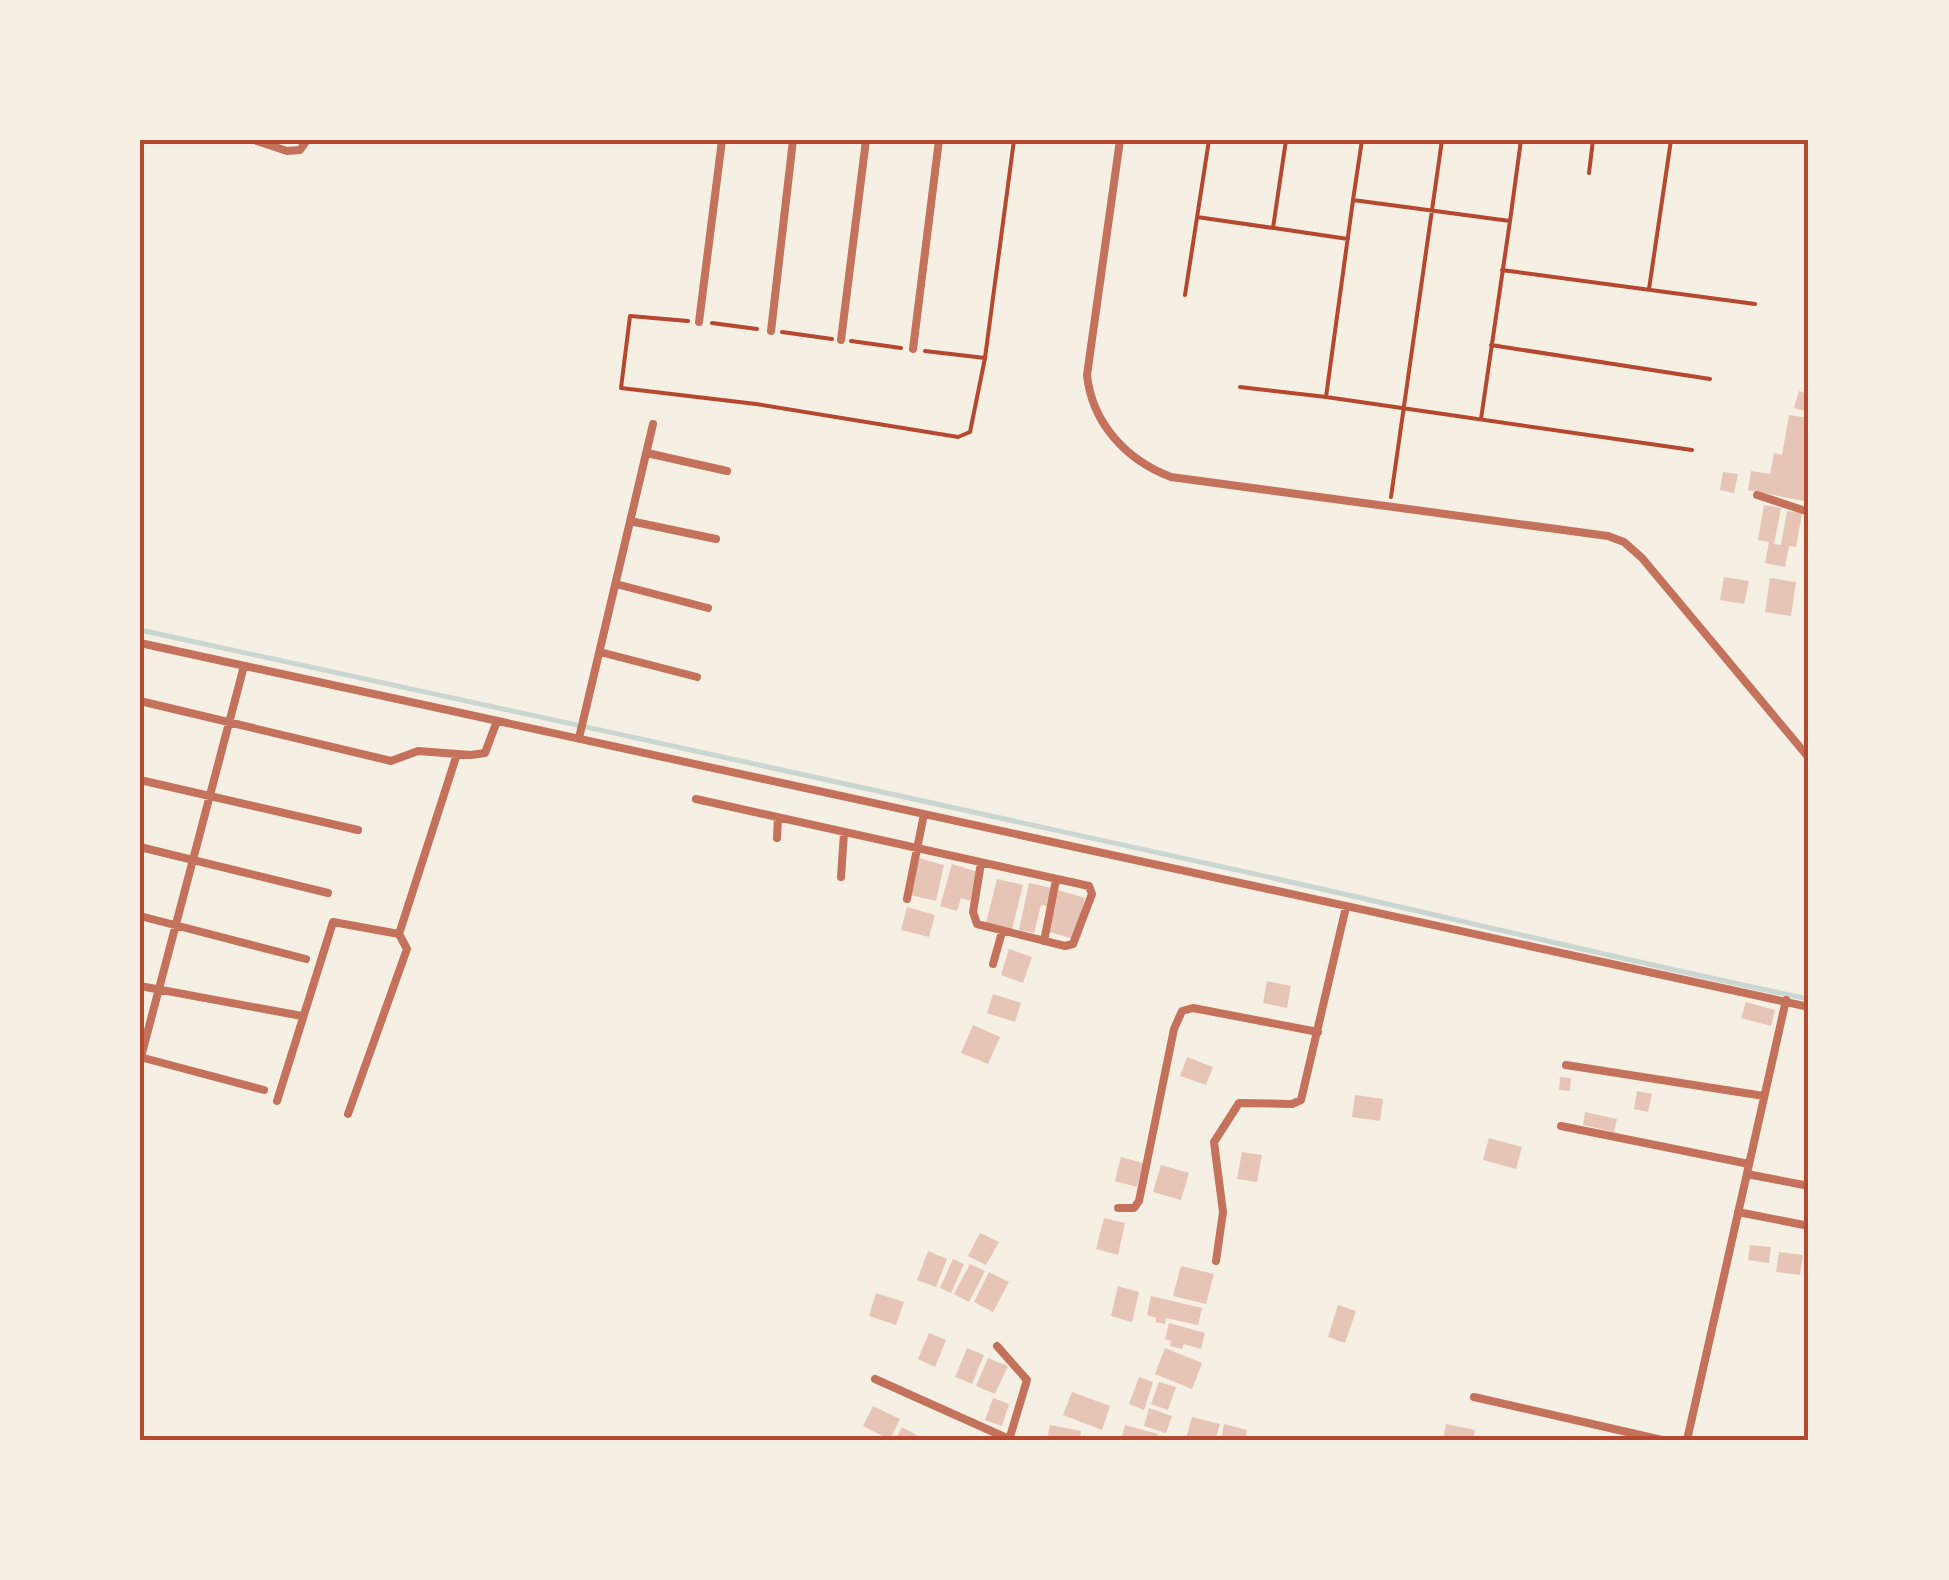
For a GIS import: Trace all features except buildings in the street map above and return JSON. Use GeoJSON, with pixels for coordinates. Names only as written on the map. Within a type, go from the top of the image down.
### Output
{"type":"FeatureCollection","features":[{"type":"Feature","properties":{"kind":"street"},"geometry":{"type":"LineString","coordinates":[[254,140],[287,151],[300,150],[306,140]]}},
{"type":"Feature","properties":{"kind":"street"},"geometry":{"type":"LineString","coordinates":[[699,322],[722,140]]}},
{"type":"Feature","properties":{"kind":"street"},"geometry":{"type":"LineString","coordinates":[[771,331],[793,140]]}},
{"type":"Feature","properties":{"kind":"street"},"geometry":{"type":"LineString","coordinates":[[842,340],[866,140]]}},
{"type":"Feature","properties":{"kind":"street"},"geometry":{"type":"LineString","coordinates":[[913,349],[939,140]]}},
{"type":"Feature","properties":{"kind":"street"},"geometry":{"type":"LineString","coordinates":[[1120,140],[1087,375],[1089,397],[1114,439],[1132,458],[1171,477],[1608,536],[1624,542],[1642,558],[1809,758]]}},
{"type":"Feature","properties":{"kind":"street"},"geometry":{"type":"LineString","coordinates":[[581,731],[654,424]]}},
{"type":"Feature","properties":{"kind":"street"},"geometry":{"type":"LineString","coordinates":[[647,453],[727,471]]}},
{"type":"Feature","properties":{"kind":"street"},"geometry":{"type":"LineString","coordinates":[[1757,495],[1809,512]]}},
{"type":"Feature","properties":{"kind":"street"},"geometry":{"type":"LineString","coordinates":[[630,521],[716,539]]}},
{"type":"Feature","properties":{"kind":"street"},"geometry":{"type":"LineString","coordinates":[[616,584],[708,608]]}},
{"type":"Feature","properties":{"kind":"street"},"geometry":{"type":"LineString","coordinates":[[140,643],[497,721],[581,731],[924,814],[1809,1007]]}},
{"type":"Feature","properties":{"kind":"street"},"geometry":{"type":"LineString","coordinates":[[600,652],[697,677]]}},
{"type":"Feature","properties":{"kind":"street"},"geometry":{"type":"LineString","coordinates":[[244,666],[140,1057],[264,1090]]}},
{"type":"Feature","properties":{"kind":"street"},"geometry":{"type":"LineString","coordinates":[[140,701],[392,761],[418,751],[485,753],[497,721]]}},
{"type":"Feature","properties":{"kind":"street"},"geometry":{"type":"LineString","coordinates":[[348,1114],[407,949],[399,934],[457,754]]}},
{"type":"Feature","properties":{"kind":"street"},"geometry":{"type":"LineString","coordinates":[[140,780],[358,830]]}},
{"type":"Feature","properties":{"kind":"street"},"geometry":{"type":"LineString","coordinates":[[696,799],[1089,886],[1092,892],[1073,944],[1064,946],[982,928],[974,919],[982,863]]}},
{"type":"Feature","properties":{"kind":"street"},"geometry":{"type":"LineString","coordinates":[[907,899],[924,814]]}},
{"type":"Feature","properties":{"kind":"street"},"geometry":{"type":"LineString","coordinates":[[777,838],[778,817]]}},
{"type":"Feature","properties":{"kind":"street"},"geometry":{"type":"LineString","coordinates":[[840,876],[844,833]]}},
{"type":"Feature","properties":{"kind":"street"},"geometry":{"type":"LineString","coordinates":[[140,847],[328,893]]}},
{"type":"Feature","properties":{"kind":"street"},"geometry":{"type":"LineString","coordinates":[[1044,941],[1056,880]]}},
{"type":"Feature","properties":{"kind":"street"},"geometry":{"type":"LineString","coordinates":[[1216,1261],[1223,1212],[1214,1142],[1239,1103],[1292,1104],[1301,1100],[1346,907]]}},
{"type":"Feature","properties":{"kind":"street"},"geometry":{"type":"LineString","coordinates":[[140,916],[306,959]]}},
{"type":"Feature","properties":{"kind":"street"},"geometry":{"type":"LineString","coordinates":[[276,1101],[333,922],[399,934]]}},
{"type":"Feature","properties":{"kind":"street"},"geometry":{"type":"LineString","coordinates":[[994,964],[1002,932]]}},
{"type":"Feature","properties":{"kind":"street"},"geometry":{"type":"LineString","coordinates":[[140,986],[302,1016]]}},
{"type":"Feature","properties":{"kind":"street"},"geometry":{"type":"LineString","coordinates":[[1687,1440],[1786,1000]]}},
{"type":"Feature","properties":{"kind":"street"},"geometry":{"type":"LineString","coordinates":[[1118,1208],[1134,1208],[1139,1200],[1174,1029],[1182,1011],[1192,1008],[1318,1032]]}},
{"type":"Feature","properties":{"kind":"street"},"geometry":{"type":"LineString","coordinates":[[1566,1065],[1764,1096]]}},
{"type":"Feature","properties":{"kind":"street"},"geometry":{"type":"LineString","coordinates":[[1562,1126],[1809,1186]]}},
{"type":"Feature","properties":{"kind":"street"},"geometry":{"type":"LineString","coordinates":[[1738,1212],[1809,1226]]}},
{"type":"Feature","properties":{"kind":"street"},"geometry":{"type":"LineString","coordinates":[[875,1380],[1009,1439],[1027,1380],[997,1346]]}},
{"type":"Feature","properties":{"kind":"street"},"geometry":{"type":"LineString","coordinates":[[1474,1397],[1662,1440]]}},
{"type":"Feature","properties":{"kind":"path"},"geometry":{"type":"LineString","coordinates":[[985,358],[630,316],[622,388],[756,404],[958,437],[970,432],[985,358],[1014,140]]}},
{"type":"Feature","properties":{"kind":"path"},"geometry":{"type":"LineString","coordinates":[[1185,295],[1208,140]]}},
{"type":"Feature","properties":{"kind":"path"},"geometry":{"type":"LineString","coordinates":[[1273,228],[1286,140]]}},
{"type":"Feature","properties":{"kind":"path"},"geometry":{"type":"LineString","coordinates":[[1326,397],[1362,140]]}},
{"type":"Feature","properties":{"kind":"path"},"geometry":{"type":"LineString","coordinates":[[1390,507],[1442,140]]}},
{"type":"Feature","properties":{"kind":"path"},"geometry":{"type":"LineString","coordinates":[[1480,420],[1521,140]]}},
{"type":"Feature","properties":{"kind":"path"},"geometry":{"type":"LineString","coordinates":[[1589,173],[1593,140]]}},
{"type":"Feature","properties":{"kind":"path"},"geometry":{"type":"LineString","coordinates":[[1649,290],[1671,140]]}},
{"type":"Feature","properties":{"kind":"path"},"geometry":{"type":"LineString","coordinates":[[1353,200],[1510,221]]}},
{"type":"Feature","properties":{"kind":"path"},"geometry":{"type":"LineString","coordinates":[[1197,217],[1348,238]]}},
{"type":"Feature","properties":{"kind":"path"},"geometry":{"type":"LineString","coordinates":[[1502,270],[1756,304]]}},
{"type":"Feature","properties":{"kind":"path"},"geometry":{"type":"LineString","coordinates":[[1491,345],[1710,379]]}},
{"type":"Feature","properties":{"kind":"path"},"geometry":{"type":"LineString","coordinates":[[1240,386],[1692,450]]}},
{"type":"Feature","properties":{"kind":"waterway"},"geometry":{"type":"LineString","coordinates":[[140,630],[1809,999]]}}]}
